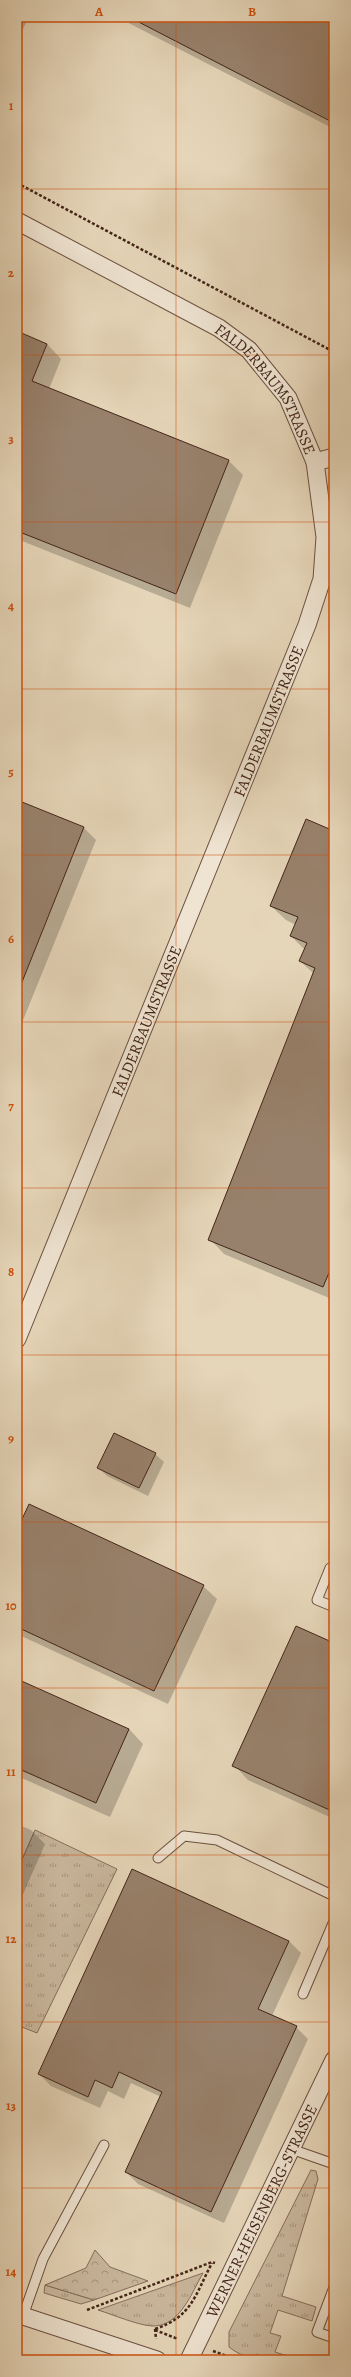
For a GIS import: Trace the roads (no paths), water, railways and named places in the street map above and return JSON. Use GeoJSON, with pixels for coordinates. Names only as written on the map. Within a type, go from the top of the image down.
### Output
{"type":"FeatureCollection","features":[{"type":"Feature","properties":{"kind":"street","name":"FALDERBAUMSTRASSE"},"geometry":{"type":"LineString","coordinates":[[17,221],[218,328],[249,350],[288,398],[315,462],[325,537],[322,579],[307,625],[17,1339]]}},
{"type":"Feature","properties":{"kind":"street"},"geometry":{"type":"LineString","coordinates":[[315,462],[334,457]]}},
{"type":"Feature","properties":{"kind":"street","name":"WERNER-HEISENBERG-STRASSE"},"geometry":{"type":"LineString","coordinates":[[189,2360],[334,2060]]}},
{"type":"Feature","properties":{"kind":"street"},"geometry":{"type":"LineString","coordinates":[[20,2315],[120,2354],[157,2360]]}},
{"type":"Feature","properties":{"kind":"lane"},"geometry":{"type":"LineString","coordinates":[[330,1568],[317,1600],[334,1608]]}},
{"type":"Feature","properties":{"kind":"lane"},"geometry":{"type":"LineString","coordinates":[[158,1858],[184,1836],[217,1840],[334,1896]]}},
{"type":"Feature","properties":{"kind":"lane"},"geometry":{"type":"LineString","coordinates":[[303,1994],[334,1921]]}},
{"type":"Feature","properties":{"kind":"lane"},"geometry":{"type":"LineString","coordinates":[[20,2315],[43,2259],[104,2145]]}},
{"type":"Feature","properties":{"kind":"lane"},"geometry":{"type":"LineString","coordinates":[[291,2150],[334,2164]]}},
{"type":"Feature","properties":{"kind":"lane"},"geometry":{"type":"LineString","coordinates":[[334,2287],[317,2332],[334,2338]]}}]}
